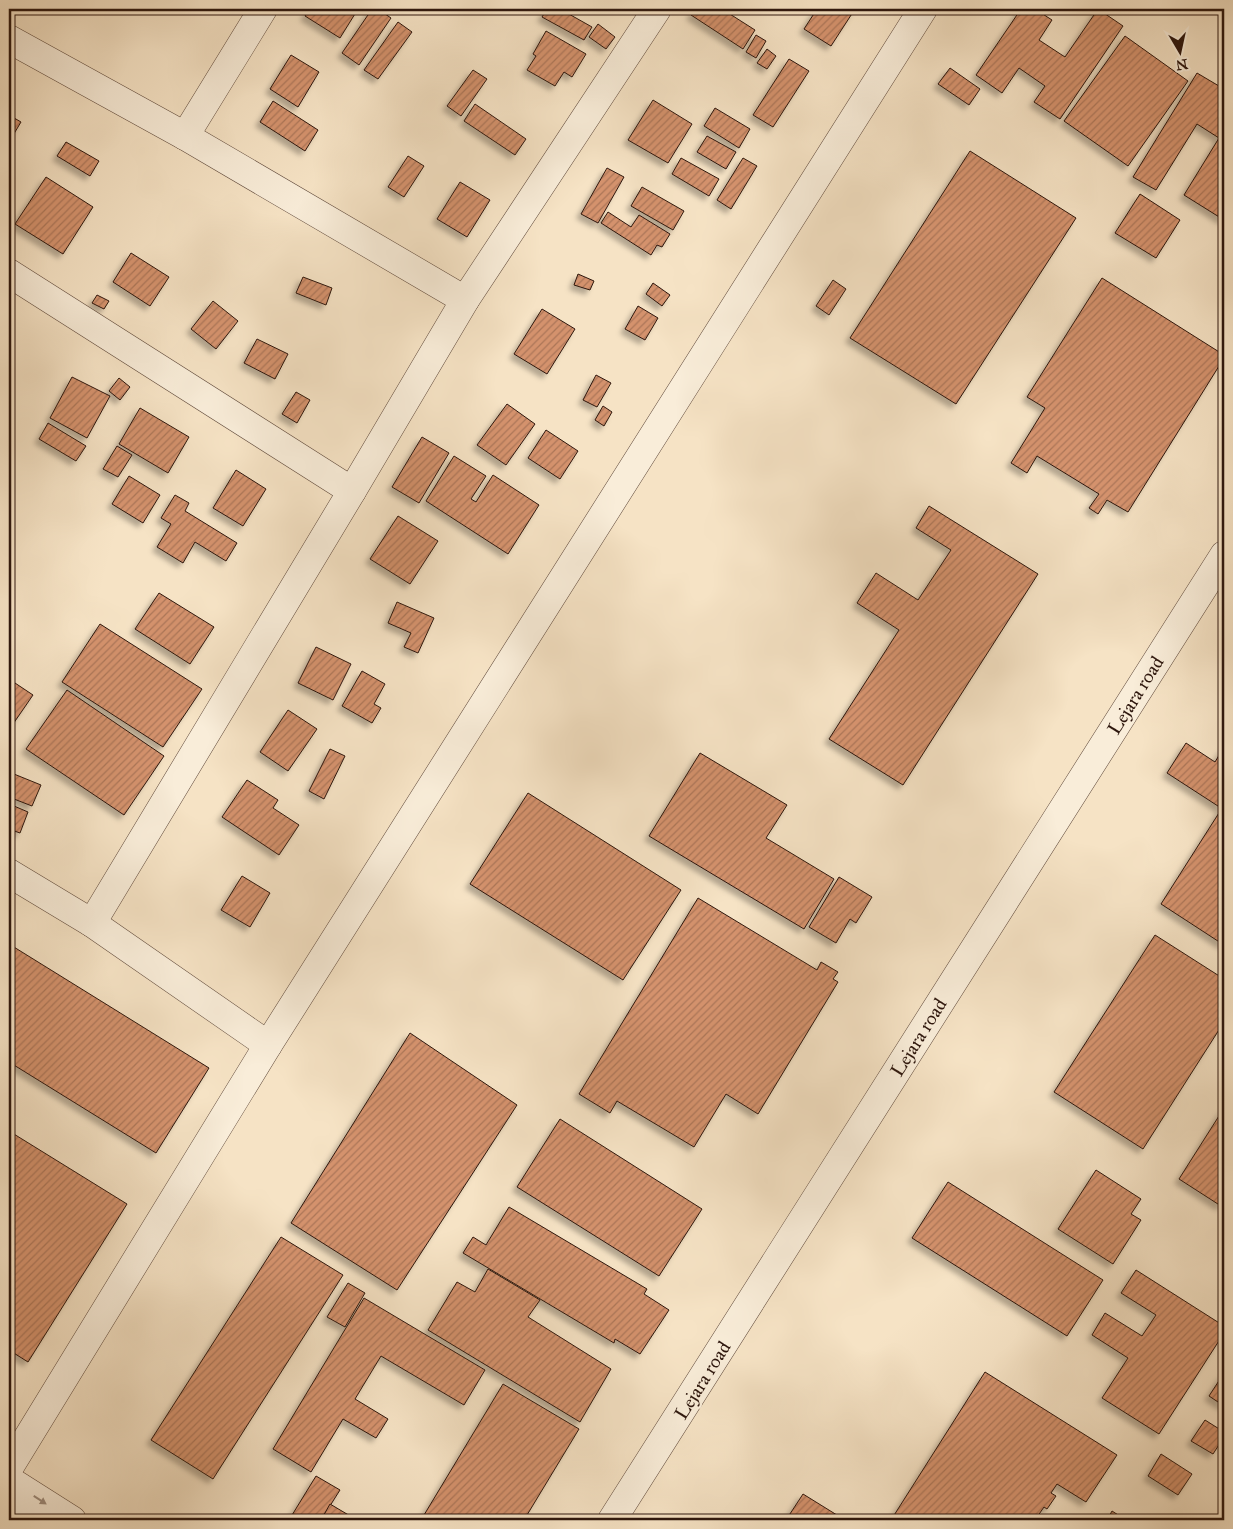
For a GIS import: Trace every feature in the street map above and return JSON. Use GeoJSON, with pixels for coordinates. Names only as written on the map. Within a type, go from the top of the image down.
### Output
{"type":"FeatureCollection","features":[{"type":"Feature","properties":{"kind":"street"},"geometry":{"type":"LineString","coordinates":[[185,136],[263,9]]}},
{"type":"Feature","properties":{"kind":"street"},"geometry":{"type":"LineString","coordinates":[[92,923],[465,300],[657,9]]}},
{"type":"Feature","properties":{"kind":"street"},"geometry":{"type":"LineString","coordinates":[[9,1468],[268,1045],[922,9]]}},
{"type":"Feature","properties":{"kind":"street"},"geometry":{"type":"LineString","coordinates":[[9,39],[185,136],[465,300]]}},
{"type":"Feature","properties":{"kind":"street"},"geometry":{"type":"LineString","coordinates":[[9,273],[352,491]]}},
{"type":"Feature","properties":{"kind":"street","name":"Lejara road"},"geometry":{"type":"LineString","coordinates":[[612,1520],[1224,555]]}},
{"type":"Feature","properties":{"kind":"street"},"geometry":{"type":"LineString","coordinates":[[9,873],[92,923],[268,1045]]}},
{"type":"Feature","properties":{"kind":"street"},"geometry":{"type":"LineString","coordinates":[[9,1480],[72,1520]]}},
{"type":"Feature","properties":{"kind":"street"},"geometry":{"type":"LineString","coordinates":[[9,1503],[36,1520]]}},
{"type":"Feature","properties":{"kind":"building"},"geometry":{"type":"Polygon","coordinates":[[[309,9],[358,9],[340,38],[305,16],[309,9]]]}},
{"type":"Feature","properties":{"kind":"building"},"geometry":{"type":"Polygon","coordinates":[[[372,9],[378,9],[391,18],[359,65],[342,53],[372,9]]]}},
{"type":"Feature","properties":{"kind":"building"},"geometry":{"type":"Polygon","coordinates":[[[547,9],[560,9],[592,27],[584,40],[542,17],[547,9]]]}},
{"type":"Feature","properties":{"kind":"building"},"geometry":{"type":"Polygon","coordinates":[[[695,9],[722,9],[755,30],[743,49],[691,15],[695,9]]]}},
{"type":"Feature","properties":{"kind":"building"},"geometry":{"type":"Polygon","coordinates":[[[817,9],[855,9],[831,46],[804,29],[817,9]]]}},
{"type":"Feature","properties":{"kind":"building"},"geometry":{"type":"Polygon","coordinates":[[[1021,9],[1035,9],[1052,20],[1039,40],[1065,57],[1098,9],[1123,26],[1060,119],[1034,102],[1045,86],[1019,68],[1002,93],[976,75],[1021,9]]]}},
{"type":"Feature","properties":{"kind":"building"},"geometry":{"type":"Polygon","coordinates":[[[398,22],[412,32],[378,79],[364,70],[398,22]]]}},
{"type":"Feature","properties":{"kind":"building"},"geometry":{"type":"Polygon","coordinates":[[[598,24],[615,37],[606,49],[589,37],[598,24]]]}},
{"type":"Feature","properties":{"kind":"building"},"geometry":{"type":"Polygon","coordinates":[[[546,31],[586,54],[572,77],[564,72],[555,86],[527,70],[536,56],[533,54],[546,31]]]}},
{"type":"Feature","properties":{"kind":"building"},"geometry":{"type":"Polygon","coordinates":[[[756,35],[766,41],[756,58],[746,52],[756,35]]]}},
{"type":"Feature","properties":{"kind":"building"},"geometry":{"type":"Polygon","coordinates":[[[1125,36],[1188,81],[1128,166],[1064,121],[1125,36]]]}},
{"type":"Feature","properties":{"kind":"building"},"geometry":{"type":"Polygon","coordinates":[[[767,49],[776,56],[767,69],[757,63],[767,49]]]}},
{"type":"Feature","properties":{"kind":"building"},"geometry":{"type":"Polygon","coordinates":[[[291,55],[319,72],[298,107],[270,89],[291,55]]]}},
{"type":"Feature","properties":{"kind":"building"},"geometry":{"type":"Polygon","coordinates":[[[789,59],[809,71],[773,127],[753,115],[789,59]]]}},
{"type":"Feature","properties":{"kind":"building"},"geometry":{"type":"Polygon","coordinates":[[[950,68],[980,89],[969,105],[938,84],[950,68]]]}},
{"type":"Feature","properties":{"kind":"building"},"geometry":{"type":"Polygon","coordinates":[[[473,70],[487,79],[461,116],[447,106],[473,70]]]}},
{"type":"Feature","properties":{"kind":"building"},"geometry":{"type":"Polygon","coordinates":[[[1197,73],[1224,89],[1224,220],[1184,195],[1219,138],[1197,124],[1156,190],[1133,177],[1197,73]]]}},
{"type":"Feature","properties":{"kind":"building"},"geometry":{"type":"Polygon","coordinates":[[[653,100],[692,124],[668,163],[628,140],[653,100]]]}},
{"type":"Feature","properties":{"kind":"building"},"geometry":{"type":"Polygon","coordinates":[[[273,101],[318,130],[305,151],[260,122],[273,101]]]}},
{"type":"Feature","properties":{"kind":"building"},"geometry":{"type":"Polygon","coordinates":[[[475,104],[526,139],[515,155],[464,121],[475,104]]]}},
{"type":"Feature","properties":{"kind":"building"},"geometry":{"type":"Polygon","coordinates":[[[715,108],[750,129],[739,148],[704,126],[715,108]]]}},
{"type":"Feature","properties":{"kind":"building"},"geometry":{"type":"Polygon","coordinates":[[[9,115],[21,122],[9,142],[9,115]]]}},
{"type":"Feature","properties":{"kind":"building"},"geometry":{"type":"Polygon","coordinates":[[[707,136],[736,152],[726,169],[697,152],[707,136]]]}},
{"type":"Feature","properties":{"kind":"building"},"geometry":{"type":"Polygon","coordinates":[[[66,142],[99,161],[90,176],[57,156],[66,142]]]}},
{"type":"Feature","properties":{"kind":"building"},"geometry":{"type":"Polygon","coordinates":[[[970,151],[1076,218],[956,404],[850,338],[970,151]]]}},
{"type":"Feature","properties":{"kind":"building"},"geometry":{"type":"Polygon","coordinates":[[[408,156],[424,166],[404,197],[388,187],[408,156]]]}},
{"type":"Feature","properties":{"kind":"building"},"geometry":{"type":"Polygon","coordinates":[[[681,158],[719,179],[709,196],[672,174],[681,158]]]}},
{"type":"Feature","properties":{"kind":"building"},"geometry":{"type":"Polygon","coordinates":[[[743,158],[757,166],[731,209],[717,200],[743,158]]]}},
{"type":"Feature","properties":{"kind":"building"},"geometry":{"type":"Polygon","coordinates":[[[607,168],[624,177],[598,223],[581,214],[607,168]]]}},
{"type":"Feature","properties":{"kind":"building"},"geometry":{"type":"Polygon","coordinates":[[[46,177],[93,207],[63,254],[15,224],[46,177]]]}},
{"type":"Feature","properties":{"kind":"building"},"geometry":{"type":"Polygon","coordinates":[[[460,182],[490,200],[467,237],[437,219],[460,182]]]}},
{"type":"Feature","properties":{"kind":"building"},"geometry":{"type":"Polygon","coordinates":[[[642,187],[684,211],[673,230],[631,206],[642,187]]]}},
{"type":"Feature","properties":{"kind":"building"},"geometry":{"type":"Polygon","coordinates":[[[1140,194],[1180,220],[1156,258],[1115,233],[1140,194]]]}},
{"type":"Feature","properties":{"kind":"building"},"geometry":{"type":"Polygon","coordinates":[[[608,212],[631,227],[639,215],[670,234],[662,247],[657,245],[651,255],[601,223],[608,212]]]}},
{"type":"Feature","properties":{"kind":"building"},"geometry":{"type":"Polygon","coordinates":[[[131,253],[169,277],[150,306],[113,282],[131,253]]]}},
{"type":"Feature","properties":{"kind":"building"},"geometry":{"type":"Polygon","coordinates":[[[578,274],[594,281],[590,290],[574,285],[578,274]]]}},
{"type":"Feature","properties":{"kind":"building"},"geometry":{"type":"Polygon","coordinates":[[[303,277],[332,288],[326,305],[296,293],[303,277]]]}},
{"type":"Feature","properties":{"kind":"building"},"geometry":{"type":"Polygon","coordinates":[[[1102,278],[1224,355],[1224,358],[1128,512],[1107,500],[1098,514],[1089,508],[1099,494],[1037,456],[1027,473],[1011,463],[1045,408],[1027,397],[1102,278]]]}},
{"type":"Feature","properties":{"kind":"building"},"geometry":{"type":"Polygon","coordinates":[[[833,280],[846,289],[829,315],[816,306],[833,280]]]}},
{"type":"Feature","properties":{"kind":"building"},"geometry":{"type":"Polygon","coordinates":[[[653,283],[670,295],[662,306],[646,294],[653,283]]]}},
{"type":"Feature","properties":{"kind":"building"},"geometry":{"type":"Polygon","coordinates":[[[97,295],[109,301],[104,309],[92,303],[97,295]]]}},
{"type":"Feature","properties":{"kind":"building"},"geometry":{"type":"Polygon","coordinates":[[[213,301],[238,321],[216,349],[191,329],[213,301]]]}},
{"type":"Feature","properties":{"kind":"building"},"geometry":{"type":"Polygon","coordinates":[[[638,306],[658,318],[645,340],[625,329],[638,306]]]}},
{"type":"Feature","properties":{"kind":"building"},"geometry":{"type":"Polygon","coordinates":[[[542,309],[575,329],[547,374],[514,354],[542,309]]]}},
{"type":"Feature","properties":{"kind":"building"},"geometry":{"type":"Polygon","coordinates":[[[257,339],[288,354],[275,379],[244,363],[257,339]]]}},
{"type":"Feature","properties":{"kind":"building"},"geometry":{"type":"Polygon","coordinates":[[[596,375],[611,383],[597,407],[583,400],[596,375]]]}},
{"type":"Feature","properties":{"kind":"building"},"geometry":{"type":"Polygon","coordinates":[[[72,377],[110,396],[87,438],[50,418],[72,377]]]}},
{"type":"Feature","properties":{"kind":"building"},"geometry":{"type":"Polygon","coordinates":[[[119,378],[130,387],[120,400],[109,391],[119,378]]]}},
{"type":"Feature","properties":{"kind":"building"},"geometry":{"type":"Polygon","coordinates":[[[296,392],[310,400],[297,423],[282,414],[296,392]]]}},
{"type":"Feature","properties":{"kind":"building"},"geometry":{"type":"Polygon","coordinates":[[[507,404],[535,424],[506,465],[477,445],[507,404]]]}},
{"type":"Feature","properties":{"kind":"building"},"geometry":{"type":"Polygon","coordinates":[[[603,406],[612,412],[604,426],[595,420],[603,406]]]}},
{"type":"Feature","properties":{"kind":"building"},"geometry":{"type":"Polygon","coordinates":[[[140,408],[189,437],[168,473],[119,444],[140,408]]]}},
{"type":"Feature","properties":{"kind":"building"},"geometry":{"type":"Polygon","coordinates":[[[48,423],[86,446],[76,461],[39,439],[48,423]]]}},
{"type":"Feature","properties":{"kind":"building"},"geometry":{"type":"Polygon","coordinates":[[[546,430],[578,451],[560,479],[528,458],[546,430]]]}},
{"type":"Feature","properties":{"kind":"building"},"geometry":{"type":"Polygon","coordinates":[[[422,437],[449,453],[419,503],[392,487],[422,437]]]}},
{"type":"Feature","properties":{"kind":"building"},"geometry":{"type":"Polygon","coordinates":[[[117,446],[132,455],[118,477],[103,469],[117,446]]]}},
{"type":"Feature","properties":{"kind":"building"},"geometry":{"type":"Polygon","coordinates":[[[454,456],[486,476],[471,499],[476,502],[493,475],[539,505],[508,554],[426,501],[454,456]]]}},
{"type":"Feature","properties":{"kind":"building"},"geometry":{"type":"Polygon","coordinates":[[[236,470],[266,489],[243,526],[213,508],[236,470]]]}},
{"type":"Feature","properties":{"kind":"building"},"geometry":{"type":"Polygon","coordinates":[[[129,476],[160,495],[143,523],[112,504],[129,476]]]}},
{"type":"Feature","properties":{"kind":"building"},"geometry":{"type":"Polygon","coordinates":[[[175,495],[189,503],[185,511],[237,543],[226,561],[195,542],[183,563],[157,547],[171,524],[161,518],[175,495]]]}},
{"type":"Feature","properties":{"kind":"building"},"geometry":{"type":"Polygon","coordinates":[[[929,506],[1038,574],[903,785],[829,739],[899,630],[857,603],[876,573],[918,600],[951,550],[916,528],[929,506]]]}},
{"type":"Feature","properties":{"kind":"building"},"geometry":{"type":"Polygon","coordinates":[[[398,516],[438,541],[410,584],[370,559],[398,516]]]}},
{"type":"Feature","properties":{"kind":"building"},"geometry":{"type":"Polygon","coordinates":[[[159,593],[214,627],[190,664],[135,629],[159,593]]]}},
{"type":"Feature","properties":{"kind":"building"},"geometry":{"type":"Polygon","coordinates":[[[397,602],[434,618],[418,653],[404,647],[411,633],[388,623],[397,602]]]}},
{"type":"Feature","properties":{"kind":"building"},"geometry":{"type":"Polygon","coordinates":[[[100,624],[202,689],[163,747],[62,682],[100,624]]]}},
{"type":"Feature","properties":{"kind":"building"},"geometry":{"type":"Polygon","coordinates":[[[316,647],[351,664],[333,700],[298,683],[316,647]]]}},
{"type":"Feature","properties":{"kind":"building"},"geometry":{"type":"Polygon","coordinates":[[[362,671],[385,684],[374,704],[381,708],[372,723],[342,706],[362,671]]]}},
{"type":"Feature","properties":{"kind":"building"},"geometry":{"type":"Polygon","coordinates":[[[9,679],[33,695],[11,727],[9,725],[9,679]]]}},
{"type":"Feature","properties":{"kind":"building"},"geometry":{"type":"Polygon","coordinates":[[[67,690],[164,756],[124,815],[26,749],[67,690]]]}},
{"type":"Feature","properties":{"kind":"building"},"geometry":{"type":"Polygon","coordinates":[[[288,710],[317,729],[288,771],[260,752],[288,710]]]}},
{"type":"Feature","properties":{"kind":"building"},"geometry":{"type":"Polygon","coordinates":[[[1186,743],[1215,762],[1224,747],[1224,802],[1221,808],[1167,773],[1186,743]]]}},
{"type":"Feature","properties":{"kind":"building"},"geometry":{"type":"Polygon","coordinates":[[[330,749],[345,756],[324,799],[309,791],[330,749]]]}},
{"type":"Feature","properties":{"kind":"building"},"geometry":{"type":"Polygon","coordinates":[[[700,753],[787,805],[766,838],[834,879],[804,929],[649,836],[700,753]]]}},
{"type":"Feature","properties":{"kind":"building"},"geometry":{"type":"Polygon","coordinates":[[[9,772],[41,785],[32,806],[14,799],[14,806],[28,812],[20,833],[9,829],[9,772]]]}},
{"type":"Feature","properties":{"kind":"building"},"geometry":{"type":"Polygon","coordinates":[[[247,780],[278,800],[273,808],[299,825],[279,855],[222,817],[247,780]]]}},
{"type":"Feature","properties":{"kind":"building"},"geometry":{"type":"Polygon","coordinates":[[[528,793],[681,890],[623,980],[470,884],[528,793]]]}},
{"type":"Feature","properties":{"kind":"building"},"geometry":{"type":"Polygon","coordinates":[[[1224,805],[1224,945],[1161,904],[1224,805]]]}},
{"type":"Feature","properties":{"kind":"building"},"geometry":{"type":"Polygon","coordinates":[[[242,876],[270,893],[250,927],[221,910],[242,876]]]}},
{"type":"Feature","properties":{"kind":"building"},"geometry":{"type":"Polygon","coordinates":[[[839,877],[872,897],[856,923],[850,919],[836,943],[809,927],[839,877]]]}},
{"type":"Feature","properties":{"kind":"building"},"geometry":{"type":"Polygon","coordinates":[[[698,898],[817,970],[821,962],[838,972],[833,979],[838,982],[758,1114],[726,1094],[694,1147],[617,1101],[610,1113],[579,1094],[698,898]]]}},
{"type":"Feature","properties":{"kind":"building"},"geometry":{"type":"Polygon","coordinates":[[[1155,935],[1224,979],[1224,1022],[1143,1149],[1054,1092],[1155,935]]]}},
{"type":"Feature","properties":{"kind":"building"},"geometry":{"type":"Polygon","coordinates":[[[9,944],[209,1068],[156,1153],[9,1062],[9,944]]]}},
{"type":"Feature","properties":{"kind":"building"},"geometry":{"type":"Polygon","coordinates":[[[410,1033],[517,1105],[397,1290],[291,1223],[410,1033]]]}},
{"type":"Feature","properties":{"kind":"building"},"geometry":{"type":"Polygon","coordinates":[[[1224,1108],[1224,1201],[1221,1206],[1179,1179],[1224,1108]]]}},
{"type":"Feature","properties":{"kind":"building"},"geometry":{"type":"Polygon","coordinates":[[[560,1119],[702,1209],[659,1276],[517,1187],[560,1119]]]}},
{"type":"Feature","properties":{"kind":"building"},"geometry":{"type":"Polygon","coordinates":[[[9,1131],[127,1204],[28,1362],[9,1350],[9,1131]]]}},
{"type":"Feature","properties":{"kind":"building"},"geometry":{"type":"Polygon","coordinates":[[[1096,1170],[1141,1199],[1131,1214],[1141,1220],[1113,1264],[1058,1229],[1096,1170]]]}},
{"type":"Feature","properties":{"kind":"building"},"geometry":{"type":"Polygon","coordinates":[[[948,1182],[1103,1280],[1067,1336],[912,1238],[948,1182]]]}},
{"type":"Feature","properties":{"kind":"building"},"geometry":{"type":"Polygon","coordinates":[[[509,1207],[647,1289],[644,1294],[669,1310],[640,1354],[615,1339],[614,1343],[463,1253],[473,1237],[486,1245],[509,1207]]]}},
{"type":"Feature","properties":{"kind":"building"},"geometry":{"type":"Polygon","coordinates":[[[281,1237],[343,1275],[213,1479],[151,1440],[281,1237]]]}},
{"type":"Feature","properties":{"kind":"building"},"geometry":{"type":"Polygon","coordinates":[[[488,1269],[540,1300],[528,1317],[611,1369],[580,1422],[428,1330],[457,1282],[475,1292],[488,1269]]]}},
{"type":"Feature","properties":{"kind":"building"},"geometry":{"type":"Polygon","coordinates":[[[1136,1270],[1224,1326],[1224,1333],[1159,1434],[1102,1398],[1128,1358],[1092,1335],[1105,1313],[1142,1336],[1156,1315],[1121,1293],[1136,1270]]]}},
{"type":"Feature","properties":{"kind":"building"},"geometry":{"type":"Polygon","coordinates":[[[348,1283],[365,1293],[345,1327],[327,1317],[348,1283]]]}},
{"type":"Feature","properties":{"kind":"building"},"geometry":{"type":"Polygon","coordinates":[[[364,1298],[485,1370],[464,1405],[381,1356],[355,1399],[388,1419],[376,1438],[343,1419],[311,1472],[273,1449],[364,1298]]]}},
{"type":"Feature","properties":{"kind":"building"},"geometry":{"type":"Polygon","coordinates":[[[985,1372],[1117,1455],[1086,1502],[1057,1484],[1051,1493],[1056,1496],[1047,1509],[1044,1507],[1035,1520],[891,1520],[985,1372]]]}},
{"type":"Feature","properties":{"kind":"building"},"geometry":{"type":"Polygon","coordinates":[[[1224,1373],[1224,1406],[1209,1396],[1224,1373]]]}},
{"type":"Feature","properties":{"kind":"building"},"geometry":{"type":"Polygon","coordinates":[[[503,1384],[579,1429],[524,1520],[421,1520],[503,1384]]]}},
{"type":"Feature","properties":{"kind":"building"},"geometry":{"type":"Polygon","coordinates":[[[1205,1420],[1224,1432],[1224,1437],[1213,1454],[1191,1441],[1205,1420]]]}},
{"type":"Feature","properties":{"kind":"building"},"geometry":{"type":"Polygon","coordinates":[[[1161,1454],[1192,1474],[1178,1495],[1148,1476],[1161,1454]]]}},
{"type":"Feature","properties":{"kind":"building"},"geometry":{"type":"Polygon","coordinates":[[[316,1476],[340,1490],[321,1520],[289,1520],[316,1476]]]}},
{"type":"Feature","properties":{"kind":"building"},"geometry":{"type":"Polygon","coordinates":[[[803,1494],[845,1520],[786,1520],[803,1494]]]}},
{"type":"Feature","properties":{"kind":"building"},"geometry":{"type":"Polygon","coordinates":[[[330,1504],[357,1520],[321,1520],[330,1504]]]}},
{"type":"Feature","properties":{"kind":"building"},"geometry":{"type":"Polygon","coordinates":[[[1112,1511],[1126,1520],[1107,1520],[1112,1511]]]}}]}
